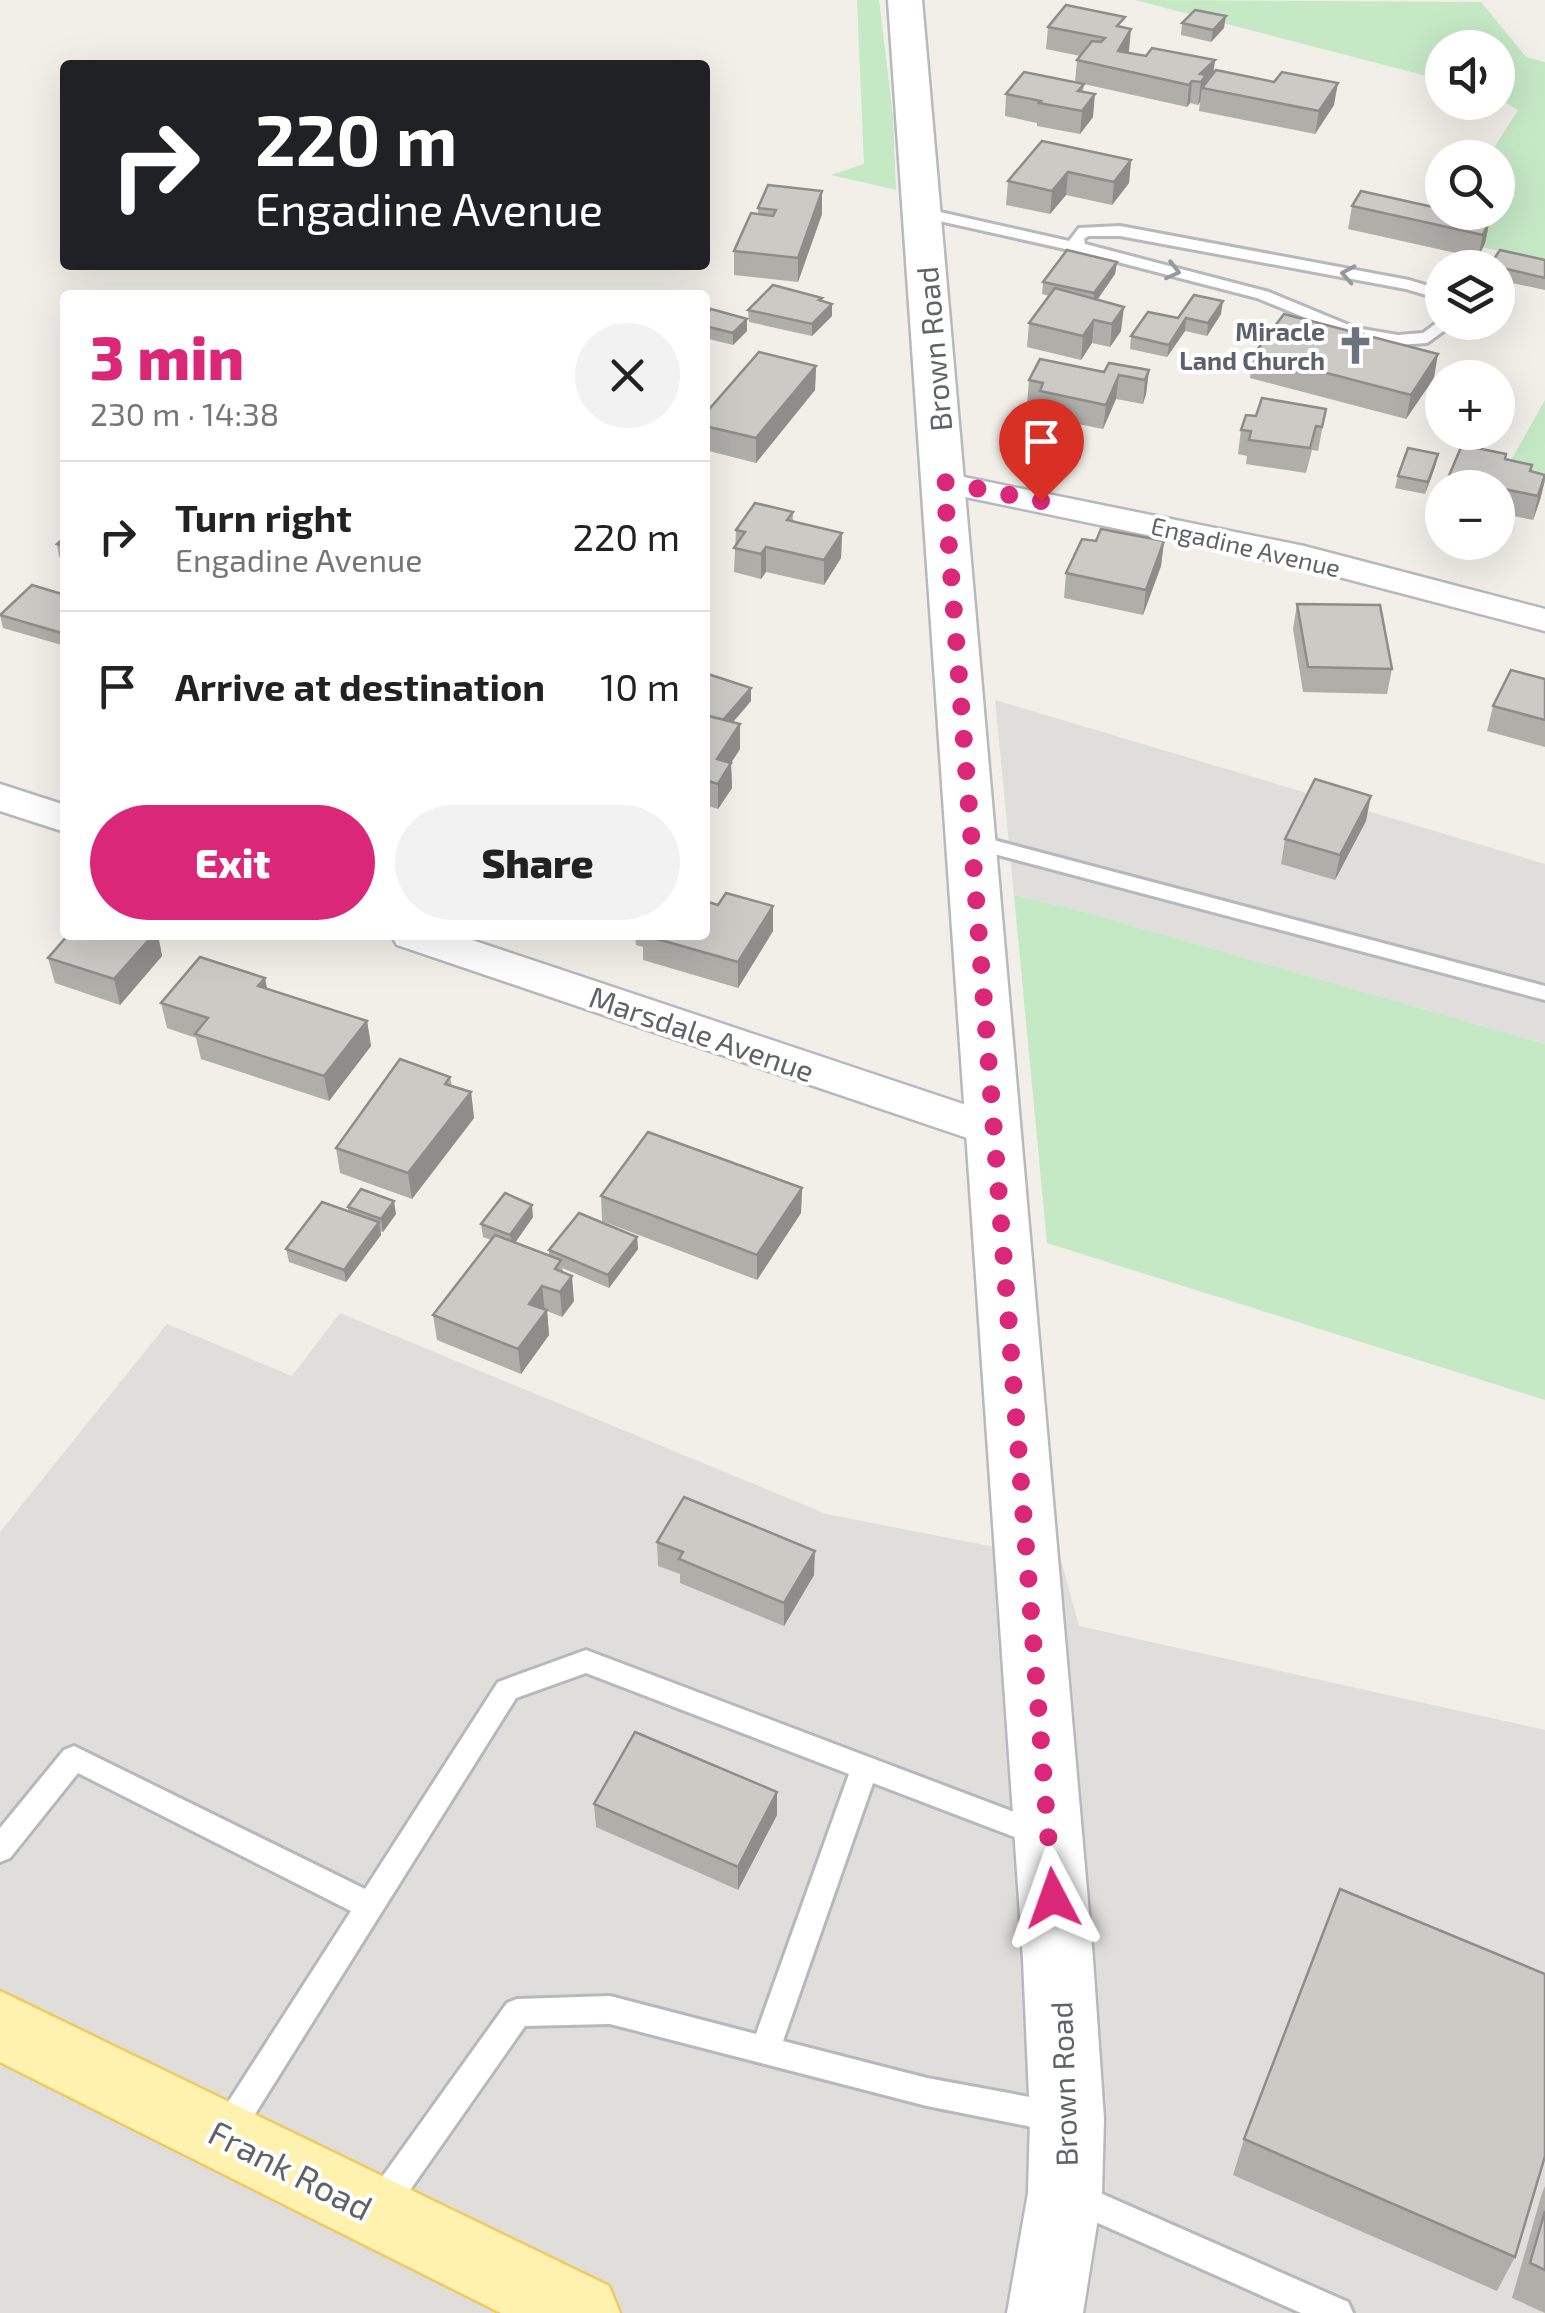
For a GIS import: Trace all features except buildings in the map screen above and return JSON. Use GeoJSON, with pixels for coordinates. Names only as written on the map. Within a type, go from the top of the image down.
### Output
{"type":"FeatureCollection","features":[{"type":"Feature","properties":{"kind":"main road","name":"Brown Road"},"geometry":{"type":"LineString","coordinates":[[905,0],[1067,2118],[1065,2193],[1045,2313]]}},
{"type":"Feature","properties":{"kind":"main road","name":"Frank Road"},"geometry":{"type":"LineString","coordinates":[[0,2025],[582,2313]]}},
{"type":"Feature","properties":{"kind":"street","name":"Engadine Avenue"},"geometry":{"type":"LineString","coordinates":[[944,482],[1304,557],[1545,620]]}},
{"type":"Feature","properties":{"kind":"street"},"geometry":{"type":"LineString","coordinates":[[0,797],[60,816]]}},
{"type":"Feature","properties":{"kind":"street","name":"Marsdale Avenue"},"geometry":{"type":"LineString","coordinates":[[427,940],[992,1130]]}},
{"type":"Feature","properties":{"kind":"lane"},"geometry":{"type":"LineString","coordinates":[[922,213],[1078,247],[1263,295],[1352,332],[1398,340],[1425,338]]}},
{"type":"Feature","properties":{"kind":"lane"},"geometry":{"type":"LineString","coordinates":[[1078,247],[1076,238],[1084,231],[1120,231],[1425,289]]}},
{"type":"Feature","properties":{"kind":"lane"},"geometry":{"type":"LineString","coordinates":[[971,840],[1545,993]]}},
{"type":"Feature","properties":{"kind":"lane"},"geometry":{"type":"LineString","coordinates":[[224,2135],[507,1690],[586,1661],[1048,1838]]}},
{"type":"Feature","properties":{"kind":"lane"},"geometry":{"type":"LineString","coordinates":[[0,1849],[74,1758],[370,1906]]}},
{"type":"Feature","properties":{"kind":"lane"},"geometry":{"type":"LineString","coordinates":[[764,2051],[866,1767]]}},
{"type":"Feature","properties":{"kind":"lane"},"geometry":{"type":"LineString","coordinates":[[376,2212],[517,2013],[610,2010],[928,2092],[1067,2118]]}},
{"type":"Feature","properties":{"kind":"lane"},"geometry":{"type":"LineString","coordinates":[[1065,2193],[1337,2313]]}},
{"type":"Feature","properties":{"kind":"shaded area"},"geometry":{"type":"Polygon","coordinates":[[[995,700],[1545,864],[1545,1044],[1014,895],[995,700]]]}},
{"type":"Feature","properties":{"kind":"shaded area"},"geometry":{"type":"Polygon","coordinates":[[[340,1313],[826,1514],[1061,1560],[1079,1626],[1545,1730],[1545,2313],[0,2313],[0,1532],[167,1324],[292,1376],[340,1313]]]}},
{"type":"Feature","properties":{"kind":"green space"},"geometry":{"type":"Polygon","coordinates":[[[857,0],[879,0],[893,116],[896,190],[831,175],[864,164],[857,0]]]}},
{"type":"Feature","properties":{"kind":"green space"},"geometry":{"type":"Polygon","coordinates":[[[1135,0],[1481,2],[1504,30],[1425,30],[1425,76],[1135,0]]]}},
{"type":"Feature","properties":{"kind":"green space"},"geometry":{"type":"Polygon","coordinates":[[[1515,44],[1526,57],[1545,62],[1545,260],[1515,254],[1515,250],[1436,238],[1441,230],[1515,230],[1515,140],[1499,140],[1518,110],[1515,44]]]}},
{"type":"Feature","properties":{"kind":"green space"},"geometry":{"type":"Polygon","coordinates":[[[1545,400],[1545,483],[1506,470],[1545,400]]]}},
{"type":"Feature","properties":{"kind":"green space"},"geometry":{"type":"Polygon","coordinates":[[[1014,895],[1545,1044],[1545,1400],[1047,1243],[1014,895]]]}},
{"type":"Feature","properties":{"kind":"place","name":"Miracle Land Church"},"geometry":{"type":"Point","coordinates":[1355,345]}},
{"type":"Feature","properties":{"kind":"route"},"geometry":{"type":"LineString","coordinates":[[1041,501],[944,482],[1053,1898]]}}]}
